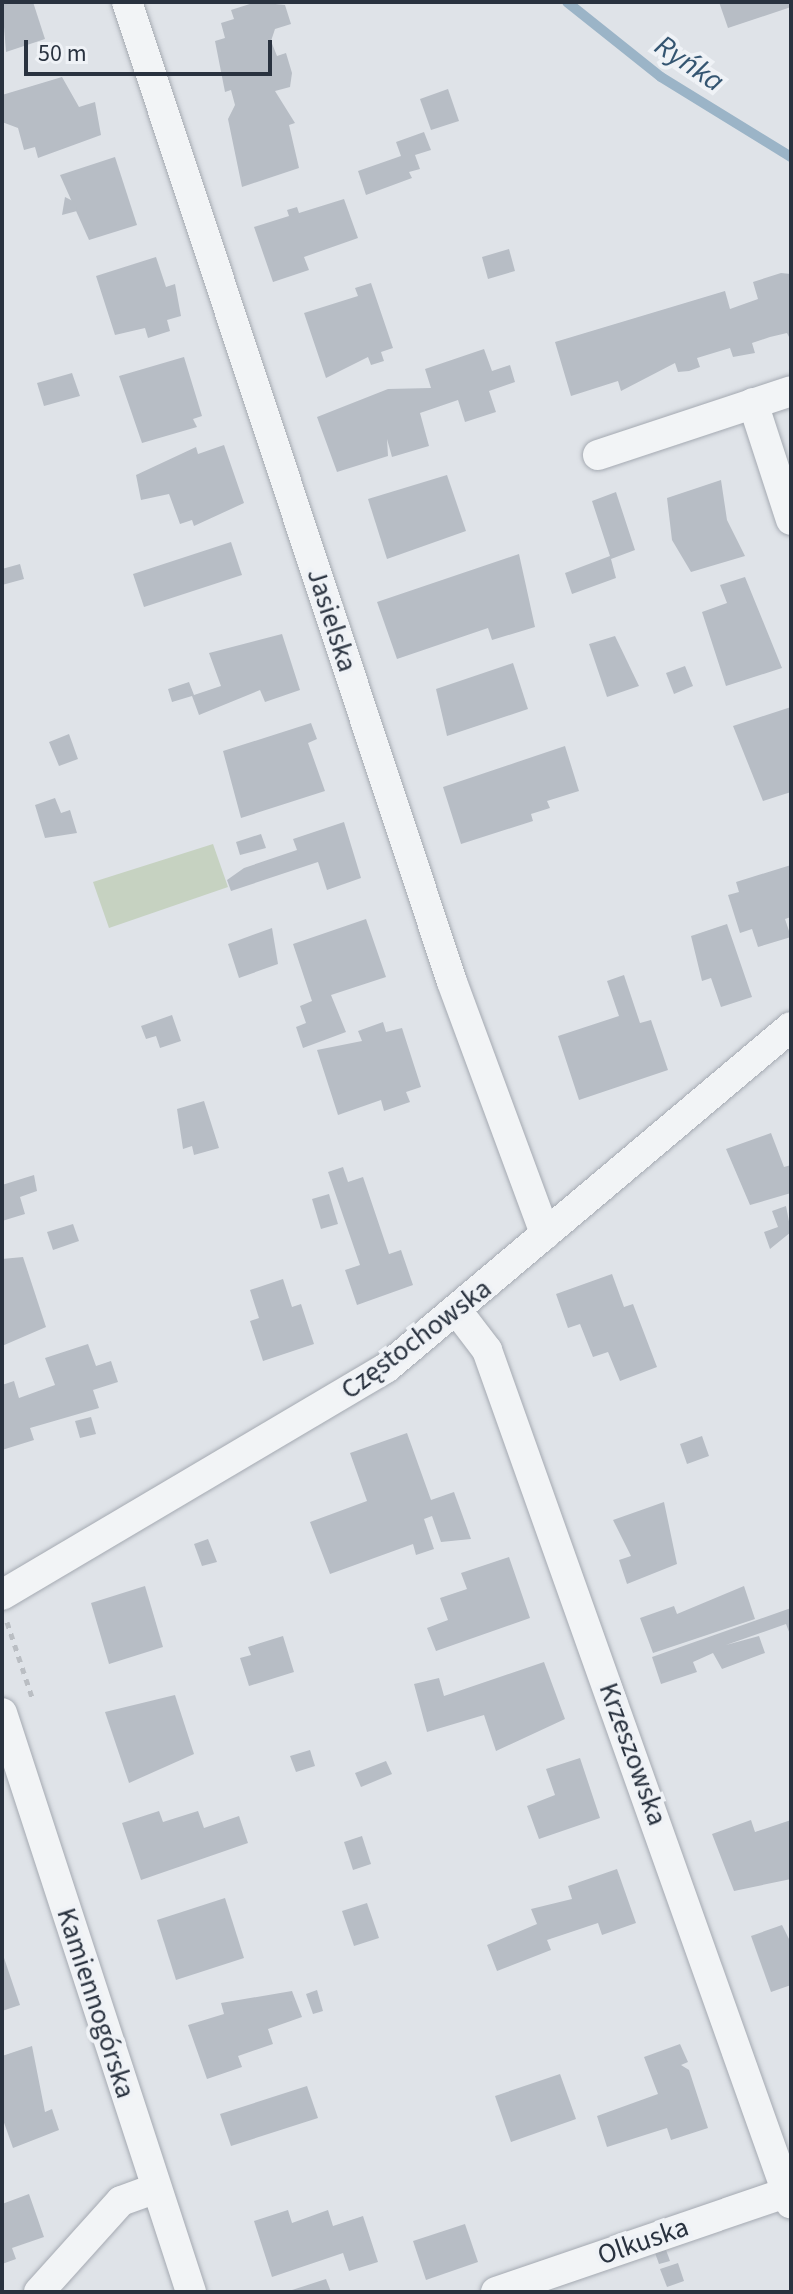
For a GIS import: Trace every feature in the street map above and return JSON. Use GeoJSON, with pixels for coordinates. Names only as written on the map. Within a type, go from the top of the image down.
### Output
{"type":"FeatureCollection","features":[{"type":"Feature","properties":{"kind":"street","name":"Jasielska"},"geometry":{"type":"LineString","coordinates":[[127,2],[452,982],[545,1234]]}},
{"type":"Feature","properties":{"kind":"street"},"geometry":{"type":"LineString","coordinates":[[598,455],[791,391]]}},
{"type":"Feature","properties":{"kind":"street"},"geometry":{"type":"LineString","coordinates":[[753,403],[791,520]]}},
{"type":"Feature","properties":{"kind":"street","name":"Częstochowska"},"geometry":{"type":"LineString","coordinates":[[2,1595],[293,1427],[458,1312],[545,1234],[791,1027]]}},
{"type":"Feature","properties":{"kind":"street","name":"Krzeszowska"},"geometry":{"type":"LineString","coordinates":[[458,1312],[487,1350],[790,2195]]}},
{"type":"Feature","properties":{"kind":"street","name":"Kamiennogórska"},"geometry":{"type":"LineString","coordinates":[[2,1713],[191,2292]]}},
{"type":"Feature","properties":{"kind":"street"},"geometry":{"type":"LineString","coordinates":[[39,2292],[121,2201],[156,2188]]}},
{"type":"Feature","properties":{"kind":"street","name":"Olkuska"},"geometry":{"type":"LineString","coordinates":[[496,2292],[790,2195]]}},
{"type":"Feature","properties":{"kind":"green space"},"geometry":{"type":"Polygon","coordinates":[[[213,844],[228,887],[109,928],[93,882],[213,844]]]}},
{"type":"Feature","properties":{"kind":"building"},"geometry":{"type":"Polygon","coordinates":[[[2,2],[33,2],[45,39],[6,52],[2,2]]]}},
{"type":"Feature","properties":{"kind":"building"},"geometry":{"type":"Polygon","coordinates":[[[256,2],[285,5],[291,24],[275,29],[271,41],[277,56],[286,53],[292,73],[290,87],[275,91],[295,123],[289,125],[299,168],[242,187],[228,119],[235,105],[231,90],[225,92],[215,41],[225,38],[221,23],[234,19],[231,10],[256,2]]]}},
{"type":"Feature","properties":{"kind":"building"},"geometry":{"type":"Polygon","coordinates":[[[719,2],[791,2],[791,7],[728,28],[719,2]]]}},
{"type":"Feature","properties":{"kind":"building"},"geometry":{"type":"Polygon","coordinates":[[[62,77],[79,107],[95,102],[101,135],[38,158],[35,147],[24,150],[18,128],[2,122],[2,95],[62,77]]]}},
{"type":"Feature","properties":{"kind":"building"},"geometry":{"type":"Polygon","coordinates":[[[448,89],[459,121],[431,130],[420,99],[448,89]]]}},
{"type":"Feature","properties":{"kind":"building"},"geometry":{"type":"Polygon","coordinates":[[[424,132],[431,150],[415,155],[420,169],[409,172],[412,178],[366,195],[358,171],[401,156],[396,142],[424,132]]]}},
{"type":"Feature","properties":{"kind":"building"},"geometry":{"type":"Polygon","coordinates":[[[115,157],[137,225],[89,240],[60,175],[115,157]]]}},
{"type":"Feature","properties":{"kind":"building"},"geometry":{"type":"Polygon","coordinates":[[[65,197],[75,202],[77,211],[62,215],[65,197]]]}},
{"type":"Feature","properties":{"kind":"building"},"geometry":{"type":"Polygon","coordinates":[[[344,199],[358,238],[304,257],[309,270],[273,282],[254,227],[289,216],[287,210],[297,207],[299,213],[344,199]]]}},
{"type":"Feature","properties":{"kind":"building"},"geometry":{"type":"Polygon","coordinates":[[[509,249],[515,271],[488,279],[482,257],[509,249]]]}},
{"type":"Feature","properties":{"kind":"building"},"geometry":{"type":"Polygon","coordinates":[[[156,257],[166,287],[175,284],[181,316],[167,320],[170,331],[148,338],[145,328],[115,335],[96,276],[156,257]]]}},
{"type":"Feature","properties":{"kind":"building"},"geometry":{"type":"Polygon","coordinates":[[[781,273],[791,274],[791,341],[787,333],[770,337],[752,343],[755,353],[733,357],[730,348],[697,358],[700,367],[689,371],[678,372],[675,363],[621,391],[618,381],[571,396],[555,342],[725,291],[730,309],[758,299],[753,282],[781,273]]]}},
{"type":"Feature","properties":{"kind":"building"},"geometry":{"type":"Polygon","coordinates":[[[371,283],[393,348],[381,352],[384,361],[371,365],[368,357],[326,378],[304,313],[358,296],[355,288],[371,283]]]}},
{"type":"Feature","properties":{"kind":"building"},"geometry":{"type":"Polygon","coordinates":[[[484,349],[492,371],[510,365],[515,382],[489,391],[496,412],[465,422],[458,400],[420,413],[429,446],[392,457],[387,439],[388,456],[337,472],[317,417],[388,389],[431,388],[425,369],[484,349]]]}},
{"type":"Feature","properties":{"kind":"building"},"geometry":{"type":"Polygon","coordinates":[[[184,357],[202,416],[193,419],[197,427],[142,443],[119,376],[184,357]]]}},
{"type":"Feature","properties":{"kind":"building"},"geometry":{"type":"Polygon","coordinates":[[[72,373],[80,396],[44,406],[37,383],[72,373]]]}},
{"type":"Feature","properties":{"kind":"building"},"geometry":{"type":"Polygon","coordinates":[[[224,445],[244,503],[194,526],[192,520],[180,524],[169,494],[141,500],[136,475],[196,447],[198,454],[224,445]]]}},
{"type":"Feature","properties":{"kind":"building"},"geometry":{"type":"Polygon","coordinates":[[[447,475],[466,531],[387,559],[368,499],[447,475]]]}},
{"type":"Feature","properties":{"kind":"building"},"geometry":{"type":"Polygon","coordinates":[[[721,480],[727,520],[745,556],[691,572],[672,540],[667,498],[721,480]]]}},
{"type":"Feature","properties":{"kind":"building"},"geometry":{"type":"Polygon","coordinates":[[[616,492],[635,550],[611,559],[616,578],[572,594],[565,573],[610,556],[592,501],[616,492]]]}},
{"type":"Feature","properties":{"kind":"building"},"geometry":{"type":"Polygon","coordinates":[[[231,542],[242,575],[144,607],[133,574],[231,542]]]}},
{"type":"Feature","properties":{"kind":"building"},"geometry":{"type":"Polygon","coordinates":[[[519,554],[535,627],[492,640],[488,628],[397,659],[377,602],[519,554]]]}},
{"type":"Feature","properties":{"kind":"building"},"geometry":{"type":"Polygon","coordinates":[[[20,564],[24,579],[2,585],[2,569],[20,564]]]}},
{"type":"Feature","properties":{"kind":"building"},"geometry":{"type":"Polygon","coordinates":[[[745,577],[782,668],[726,686],[702,612],[727,603],[720,585],[745,577]]]}},
{"type":"Feature","properties":{"kind":"building"},"geometry":{"type":"Polygon","coordinates":[[[282,634],[300,690],[265,702],[260,690],[199,715],[192,696],[172,702],[168,689],[189,682],[194,695],[221,686],[209,653],[282,634]]]}},
{"type":"Feature","properties":{"kind":"building"},"geometry":{"type":"Polygon","coordinates":[[[615,636],[639,686],[607,697],[589,644],[615,636]]]}},
{"type":"Feature","properties":{"kind":"building"},"geometry":{"type":"Polygon","coordinates":[[[513,663],[528,709],[447,736],[436,689],[513,663]]]}},
{"type":"Feature","properties":{"kind":"building"},"geometry":{"type":"Polygon","coordinates":[[[685,666],[693,686],[674,694],[666,673],[685,666]]]}},
{"type":"Feature","properties":{"kind":"building"},"geometry":{"type":"Polygon","coordinates":[[[791,707],[791,792],[763,801],[733,726],[791,707]]]}},
{"type":"Feature","properties":{"kind":"building"},"geometry":{"type":"Polygon","coordinates":[[[311,723],[317,739],[308,743],[325,791],[241,818],[223,751],[311,723]]]}},
{"type":"Feature","properties":{"kind":"building"},"geometry":{"type":"Polygon","coordinates":[[[69,734],[78,759],[59,766],[49,742],[69,734]]]}},
{"type":"Feature","properties":{"kind":"building"},"geometry":{"type":"Polygon","coordinates":[[[565,746],[579,791],[547,801],[550,808],[531,814],[533,821],[461,844],[443,787],[565,746]]]}},
{"type":"Feature","properties":{"kind":"building"},"geometry":{"type":"Polygon","coordinates":[[[55,798],[61,813],[70,810],[77,833],[45,838],[35,805],[55,798]]]}},
{"type":"Feature","properties":{"kind":"building"},"geometry":{"type":"Polygon","coordinates":[[[344,822],[361,878],[327,890],[318,862],[231,891],[227,880],[244,868],[297,850],[293,839],[344,822]]]}},
{"type":"Feature","properties":{"kind":"building"},"geometry":{"type":"Polygon","coordinates":[[[261,834],[266,848],[240,855],[236,842],[261,834]]]}},
{"type":"Feature","properties":{"kind":"building"},"geometry":{"type":"Polygon","coordinates":[[[791,865],[791,917],[785,919],[791,937],[758,947],[752,929],[740,933],[728,895],[739,892],[736,882],[791,865]]]}},
{"type":"Feature","properties":{"kind":"building"},"geometry":{"type":"Polygon","coordinates":[[[366,919],[386,977],[331,995],[346,1032],[303,1048],[296,1027],[306,1023],[300,1006],[312,1001],[293,944],[366,919]]]}},
{"type":"Feature","properties":{"kind":"building"},"geometry":{"type":"Polygon","coordinates":[[[727,924],[752,997],[721,1007],[711,978],[702,981],[691,936],[727,924]]]}},
{"type":"Feature","properties":{"kind":"building"},"geometry":{"type":"Polygon","coordinates":[[[272,928],[278,964],[239,978],[228,944],[272,928]]]}},
{"type":"Feature","properties":{"kind":"building"},"geometry":{"type":"Polygon","coordinates":[[[624,975],[640,1023],[651,1020],[668,1070],[579,1100],[558,1036],[619,1016],[607,981],[624,975]]]}},
{"type":"Feature","properties":{"kind":"building"},"geometry":{"type":"Polygon","coordinates":[[[172,1015],[181,1041],[160,1048],[156,1036],[146,1039],[141,1026],[172,1015]]]}},
{"type":"Feature","properties":{"kind":"building"},"geometry":{"type":"Polygon","coordinates":[[[383,1022],[386,1032],[402,1028],[421,1087],[406,1092],[410,1102],[384,1111],[381,1100],[338,1115],[317,1050],[362,1041],[358,1031],[383,1022]]]}},
{"type":"Feature","properties":{"kind":"building"},"geometry":{"type":"Polygon","coordinates":[[[204,1101],[219,1148],[194,1155],[192,1146],[183,1149],[177,1109],[204,1101]]]}},
{"type":"Feature","properties":{"kind":"building"},"geometry":{"type":"Polygon","coordinates":[[[771,1133],[784,1167],[791,1165],[791,1193],[750,1205],[726,1149],[771,1133]]]}},
{"type":"Feature","properties":{"kind":"building"},"geometry":{"type":"Polygon","coordinates":[[[343,1167],[348,1182],[363,1177],[389,1254],[401,1250],[413,1285],[357,1305],[345,1270],[360,1265],[328,1172],[343,1167]]]}},
{"type":"Feature","properties":{"kind":"building"},"geometry":{"type":"Polygon","coordinates":[[[34,1175],[37,1191],[20,1197],[25,1214],[2,1221],[2,1185],[34,1175]]]}},
{"type":"Feature","properties":{"kind":"building"},"geometry":{"type":"Polygon","coordinates":[[[329,1194],[338,1224],[321,1229],[312,1199],[329,1194]]]}},
{"type":"Feature","properties":{"kind":"building"},"geometry":{"type":"Polygon","coordinates":[[[786,1206],[791,1232],[770,1249],[764,1232],[778,1227],[772,1211],[786,1206]]]}},
{"type":"Feature","properties":{"kind":"building"},"geometry":{"type":"Polygon","coordinates":[[[73,1224],[79,1241],[53,1250],[47,1232],[73,1224]]]}},
{"type":"Feature","properties":{"kind":"building"},"geometry":{"type":"Polygon","coordinates":[[[23,1257],[46,1327],[2,1346],[2,1259],[23,1257]]]}},
{"type":"Feature","properties":{"kind":"building"},"geometry":{"type":"Polygon","coordinates":[[[612,1274],[624,1307],[633,1304],[657,1367],[620,1381],[608,1352],[593,1357],[580,1324],[568,1328],[556,1294],[612,1274]]]}},
{"type":"Feature","properties":{"kind":"building"},"geometry":{"type":"Polygon","coordinates":[[[283,1279],[292,1307],[301,1304],[314,1344],[263,1361],[250,1321],[259,1318],[250,1290],[283,1279]]]}},
{"type":"Feature","properties":{"kind":"building"},"geometry":{"type":"Polygon","coordinates":[[[88,1344],[96,1366],[111,1361],[118,1382],[93,1390],[99,1408],[30,1428],[34,1440],[2,1450],[2,1385],[14,1381],[19,1398],[55,1385],[45,1358],[88,1344]]]}},
{"type":"Feature","properties":{"kind":"building"},"geometry":{"type":"Polygon","coordinates":[[[91,1417],[96,1434],[80,1438],[75,1421],[91,1417]]]}},
{"type":"Feature","properties":{"kind":"building"},"geometry":{"type":"Polygon","coordinates":[[[407,1433],[431,1500],[454,1492],[471,1539],[441,1542],[432,1516],[424,1519],[434,1549],[416,1555],[413,1544],[330,1574],[310,1522],[367,1501],[350,1453],[407,1433]]]}},
{"type":"Feature","properties":{"kind":"building"},"geometry":{"type":"Polygon","coordinates":[[[702,1436],[709,1456],[687,1464],[680,1444],[702,1436]]]}},
{"type":"Feature","properties":{"kind":"building"},"geometry":{"type":"Polygon","coordinates":[[[664,1502],[677,1564],[627,1584],[619,1560],[631,1556],[613,1520],[664,1502]]]}},
{"type":"Feature","properties":{"kind":"building"},"geometry":{"type":"Polygon","coordinates":[[[208,1539],[217,1562],[202,1566],[194,1544],[208,1539]]]}},
{"type":"Feature","properties":{"kind":"building"},"geometry":{"type":"Polygon","coordinates":[[[509,1557],[530,1618],[436,1651],[427,1628],[448,1620],[440,1598],[467,1589],[461,1573],[509,1557]]]}},
{"type":"Feature","properties":{"kind":"building"},"geometry":{"type":"Polygon","coordinates":[[[145,1586],[163,1647],[109,1664],[91,1603],[145,1586]]]}},
{"type":"Feature","properties":{"kind":"building"},"geometry":{"type":"Polygon","coordinates":[[[744,1586],[755,1619],[653,1653],[640,1618],[674,1606],[677,1614],[744,1586]]]}},
{"type":"Feature","properties":{"kind":"building"},"geometry":{"type":"Polygon","coordinates":[[[791,1608],[791,1637],[786,1624],[726,1645],[759,1636],[765,1653],[722,1669],[713,1653],[693,1662],[697,1672],[661,1684],[652,1657],[791,1608]]]}},
{"type":"Feature","properties":{"kind":"building"},"geometry":{"type":"Polygon","coordinates":[[[283,1636],[294,1672],[249,1686],[240,1658],[251,1655],[248,1647],[283,1636]]]}},
{"type":"Feature","properties":{"kind":"building"},"geometry":{"type":"Polygon","coordinates":[[[544,1662],[565,1719],[496,1751],[484,1715],[427,1732],[414,1684],[439,1678],[444,1696],[544,1662]]]}},
{"type":"Feature","properties":{"kind":"building"},"geometry":{"type":"Polygon","coordinates":[[[175,1695],[194,1754],[129,1783],[105,1712],[175,1695]]]}},
{"type":"Feature","properties":{"kind":"building"},"geometry":{"type":"Polygon","coordinates":[[[310,1750],[315,1766],[296,1772],[290,1756],[310,1750]]]}},
{"type":"Feature","properties":{"kind":"building"},"geometry":{"type":"Polygon","coordinates":[[[580,1758],[600,1818],[539,1839],[527,1806],[555,1795],[546,1769],[580,1758]]]}},
{"type":"Feature","properties":{"kind":"building"},"geometry":{"type":"Polygon","coordinates":[[[386,1761],[392,1774],[361,1787],[355,1773],[386,1761]]]}},
{"type":"Feature","properties":{"kind":"building"},"geometry":{"type":"Polygon","coordinates":[[[159,1811],[163,1822],[198,1811],[204,1828],[239,1816],[248,1843],[141,1880],[122,1823],[159,1811]]]}},
{"type":"Feature","properties":{"kind":"building"},"geometry":{"type":"Polygon","coordinates":[[[751,1820],[755,1832],[791,1820],[791,1879],[734,1891],[712,1834],[751,1820]]]}},
{"type":"Feature","properties":{"kind":"building"},"geometry":{"type":"Polygon","coordinates":[[[362,1836],[371,1864],[353,1870],[344,1842],[362,1836]]]}},
{"type":"Feature","properties":{"kind":"building"},"geometry":{"type":"Polygon","coordinates":[[[617,1869],[636,1923],[602,1935],[598,1923],[547,1940],[551,1950],[497,1971],[487,1945],[537,1924],[531,1909],[572,1899],[568,1886],[617,1869]]]}},
{"type":"Feature","properties":{"kind":"building"},"geometry":{"type":"Polygon","coordinates":[[[225,1898],[244,1958],[176,1980],[157,1920],[225,1898]]]}},
{"type":"Feature","properties":{"kind":"building"},"geometry":{"type":"Polygon","coordinates":[[[367,1903],[379,1938],[354,1946],[342,1911],[367,1903]]]}},
{"type":"Feature","properties":{"kind":"building"},"geometry":{"type":"Polygon","coordinates":[[[782,1925],[791,1943],[791,1985],[771,1992],[751,1936],[782,1925]]]}},
{"type":"Feature","properties":{"kind":"building"},"geometry":{"type":"Polygon","coordinates":[[[2,1952],[20,2005],[2,2011],[2,1952]]]}},
{"type":"Feature","properties":{"kind":"building"},"geometry":{"type":"Polygon","coordinates":[[[317,1990],[323,2011],[313,2014],[306,1994],[317,1990]]]}},
{"type":"Feature","properties":{"kind":"building"},"geometry":{"type":"Polygon","coordinates":[[[292,1991],[302,2017],[268,2029],[273,2044],[238,2056],[242,2067],[207,2079],[188,2025],[224,2014],[221,2003],[292,1991]]]}},
{"type":"Feature","properties":{"kind":"building"},"geometry":{"type":"Polygon","coordinates":[[[680,2044],[688,2062],[681,2065],[689,2070],[708,2128],[671,2140],[667,2128],[607,2147],[597,2116],[658,2094],[644,2057],[680,2044]]]}},
{"type":"Feature","properties":{"kind":"building"},"geometry":{"type":"Polygon","coordinates":[[[32,2046],[45,2112],[52,2109],[59,2130],[13,2148],[2,2117],[2,2056],[32,2046]]]}},
{"type":"Feature","properties":{"kind":"building"},"geometry":{"type":"Polygon","coordinates":[[[560,2074],[576,2119],[511,2142],[495,2096],[560,2074]]]}},
{"type":"Feature","properties":{"kind":"building"},"geometry":{"type":"Polygon","coordinates":[[[307,2086],[318,2118],[231,2146],[220,2114],[307,2086]]]}},
{"type":"Feature","properties":{"kind":"building"},"geometry":{"type":"Polygon","coordinates":[[[29,2194],[44,2237],[12,2248],[16,2259],[2,2264],[2,2204],[29,2194]]]}},
{"type":"Feature","properties":{"kind":"building"},"geometry":{"type":"Polygon","coordinates":[[[288,2210],[292,2223],[328,2210],[333,2226],[363,2216],[378,2262],[349,2271],[343,2253],[272,2277],[254,2221],[288,2210]]]}},
{"type":"Feature","properties":{"kind":"building"},"geometry":{"type":"Polygon","coordinates":[[[465,2224],[478,2262],[426,2280],[413,2241],[465,2224]]]}},
{"type":"Feature","properties":{"kind":"building"},"geometry":{"type":"Polygon","coordinates":[[[666,2250],[670,2261],[659,2264],[655,2253],[666,2250]]]}},
{"type":"Feature","properties":{"kind":"building"},"geometry":{"type":"Polygon","coordinates":[[[678,2263],[684,2281],[667,2287],[660,2269],[678,2263]]]}},
{"type":"Feature","properties":{"kind":"building"},"geometry":{"type":"Polygon","coordinates":[[[326,2279],[331,2292],[289,2292],[289,2291],[326,2279]]]}},
{"type":"Feature","properties":{"kind":"waterway","name":"Ryńka"},"geometry":{"type":"LineString","coordinates":[[567,2],[661,77],[791,157]]}}]}
